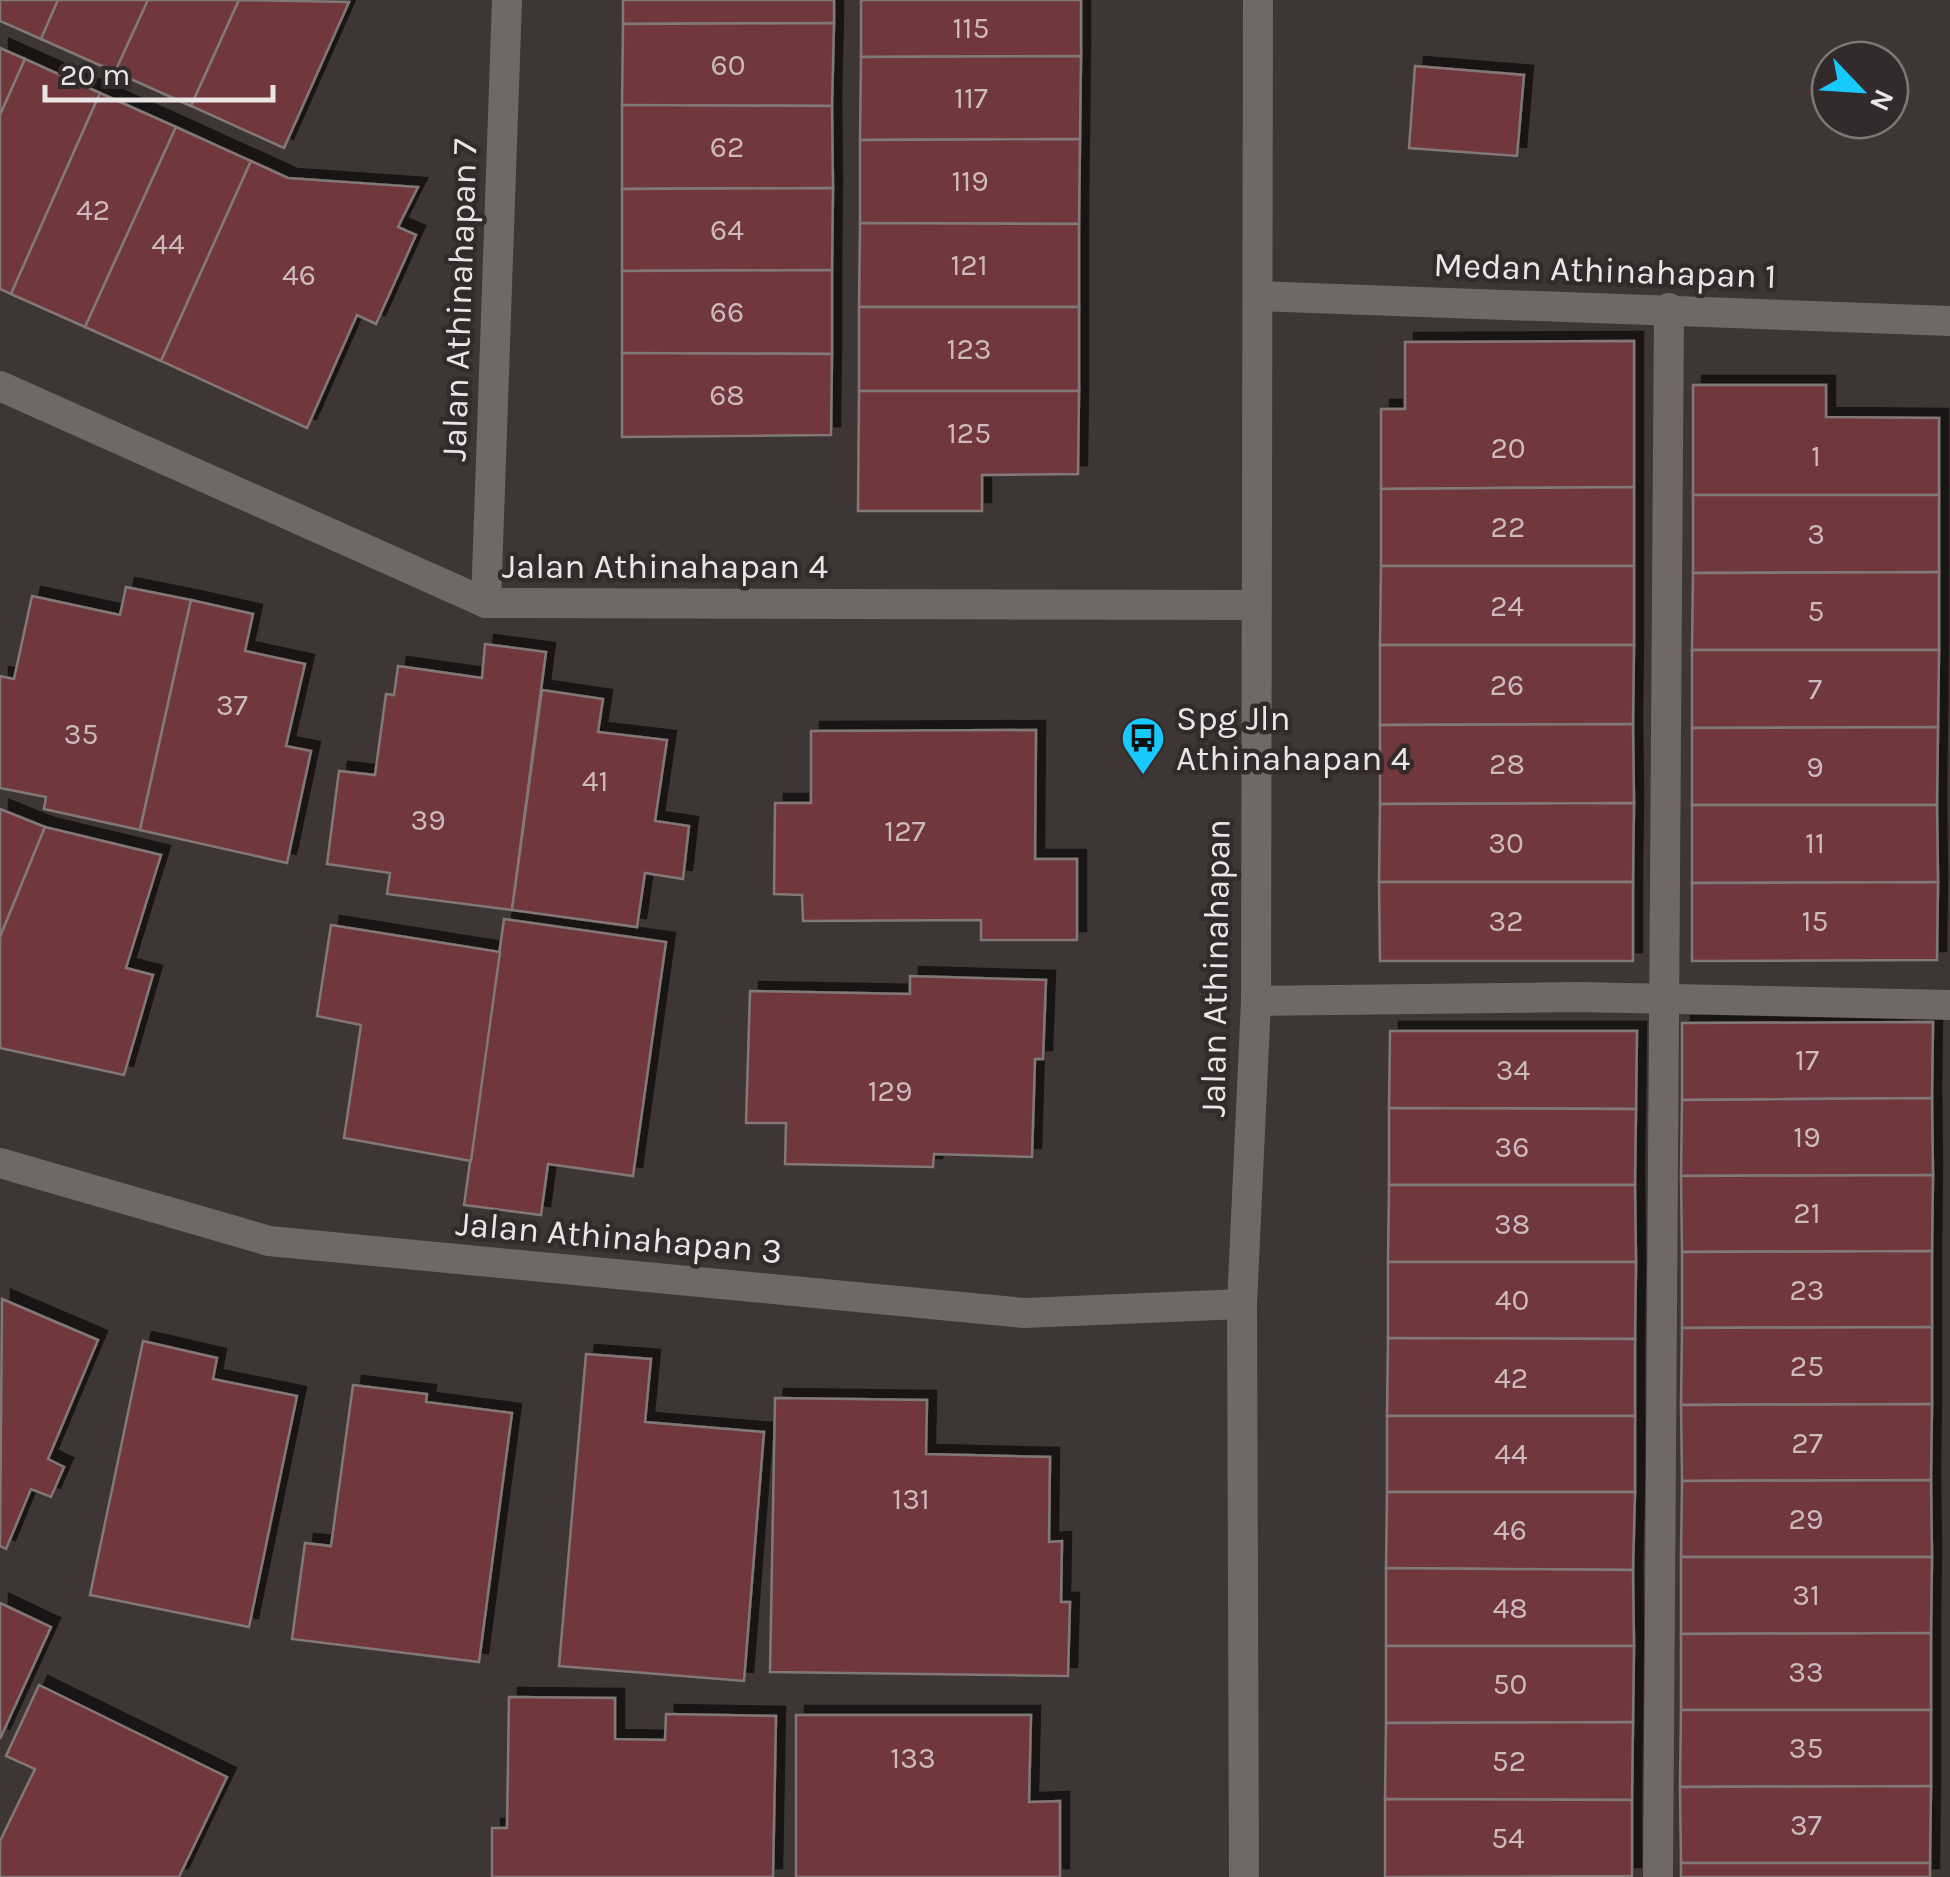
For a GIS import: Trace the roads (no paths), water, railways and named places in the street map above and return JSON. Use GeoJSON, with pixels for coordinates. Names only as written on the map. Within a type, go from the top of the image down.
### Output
{"type":"FeatureCollection","features":[{"type":"Feature","properties":{"kind":"street","name":"Jalan Athinahapan 7"},"geometry":{"type":"LineString","coordinates":[[486,603],[508,0]]}},
{"type":"Feature","properties":{"kind":"street","name":"Jalan Athinahapan"},"geometry":{"type":"LineString","coordinates":[[1244,1877],[1242,1304],[1256,1001],[1258,0]]}},
{"type":"Feature","properties":{"kind":"street","name":"Medan Athinahapan 1"},"geometry":{"type":"LineString","coordinates":[[1258,296],[1950,321]]}},
{"type":"Feature","properties":{"kind":"street"},"geometry":{"type":"LineString","coordinates":[[1658,1877],[1669,308]]}},
{"type":"Feature","properties":{"kind":"street","name":"Jalan Athinahapan 4"},"geometry":{"type":"LineString","coordinates":[[0,386],[486,603],[1255,605]]}},
{"type":"Feature","properties":{"kind":"street"},"geometry":{"type":"LineString","coordinates":[[1256,1001],[1578,996],[1950,1005]]}},
{"type":"Feature","properties":{"kind":"street","name":"Jalan Athinahapan 3"},"geometry":{"type":"LineString","coordinates":[[0,1164],[269,1241],[1024,1314],[1242,1304]]}},
{"type":"Feature","properties":{"kind":"place","name":"Spg Jln Athinahapan 4"},"geometry":{"type":"Point","coordinates":[1143,776]}}]}
